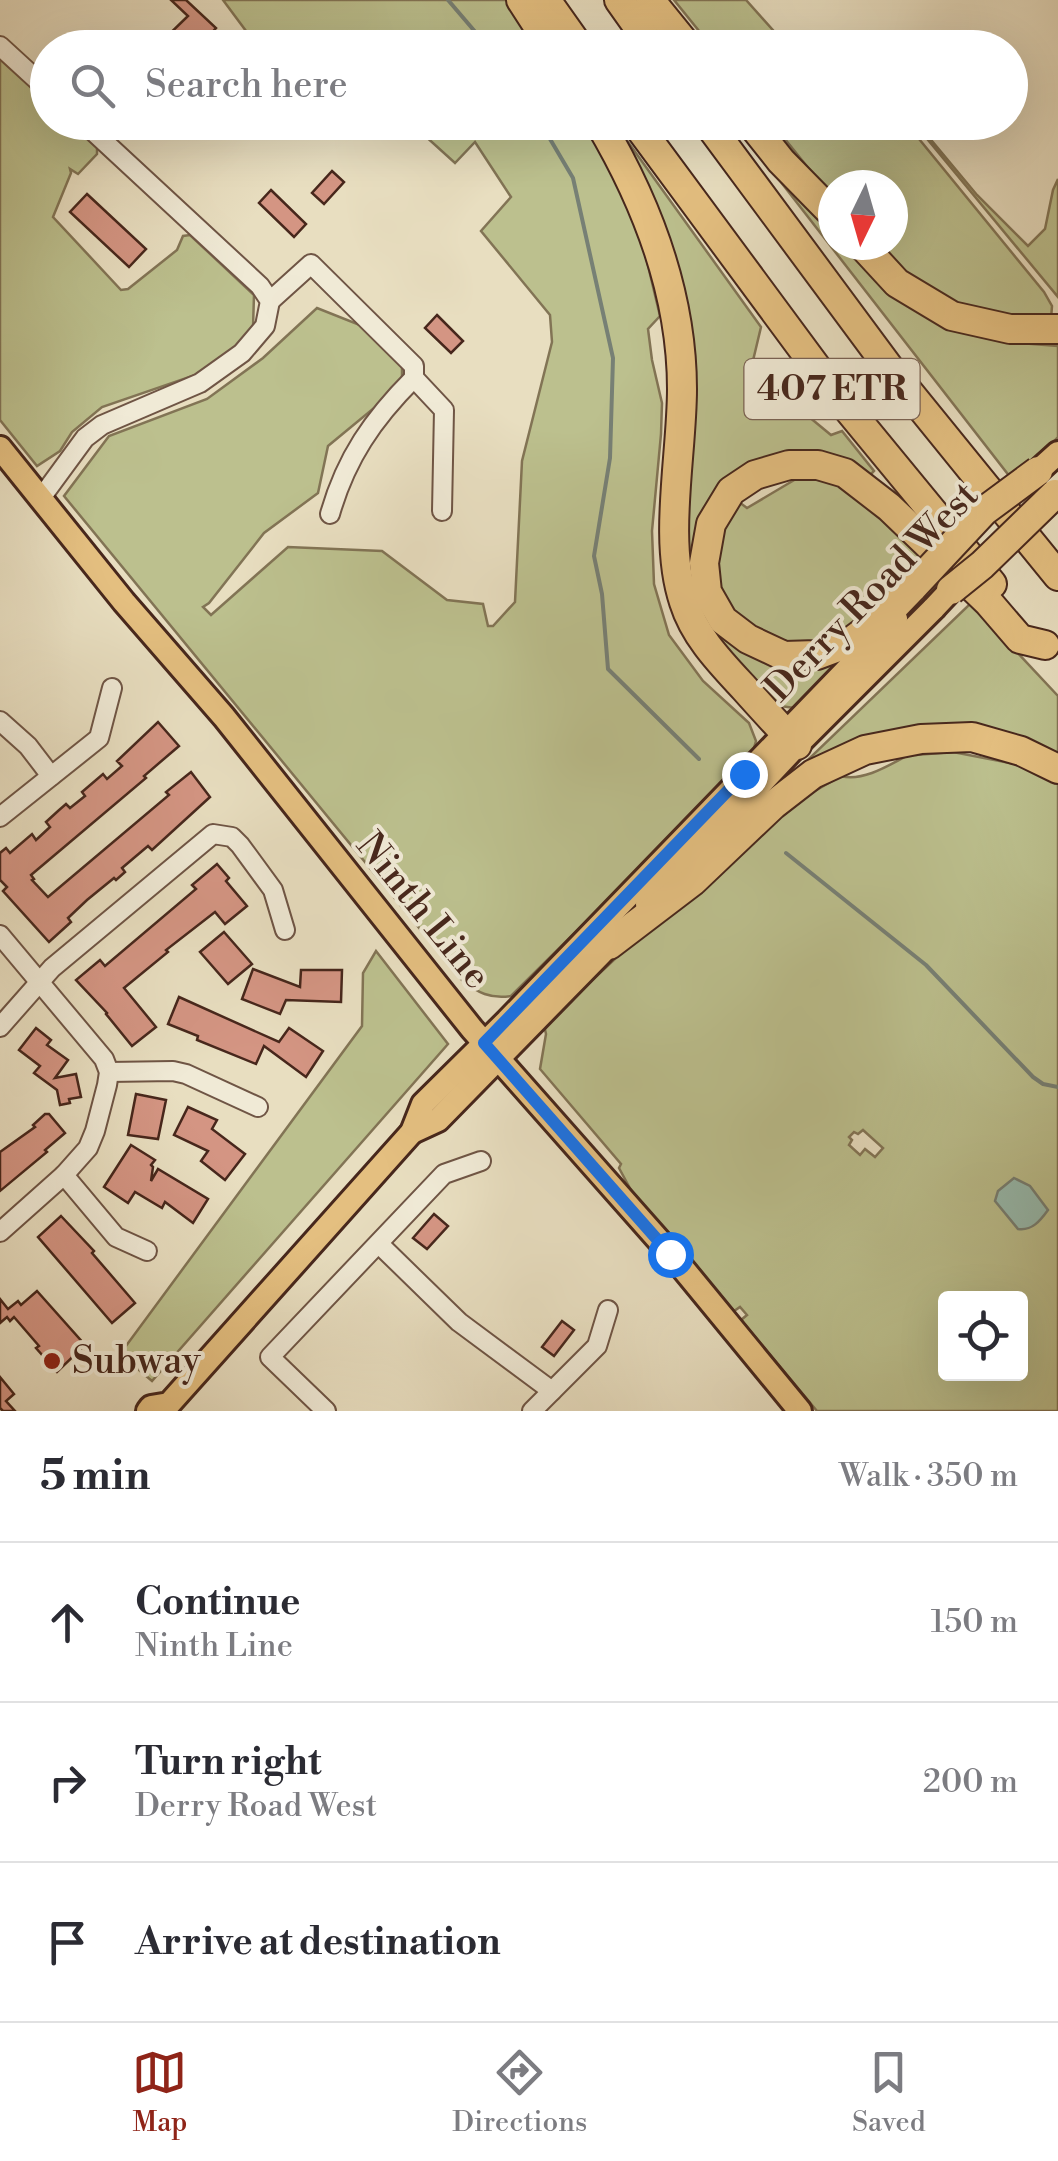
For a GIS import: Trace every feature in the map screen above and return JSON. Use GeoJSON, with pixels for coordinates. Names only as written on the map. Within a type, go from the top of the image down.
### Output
{"type":"FeatureCollection","features":[{"type":"Feature","properties":{"kind":"highway"},"geometry":{"type":"LineString","coordinates":[[521,0],[540,30]]}},
{"type":"Feature","properties":{"kind":"highway"},"geometry":{"type":"LineString","coordinates":[[546,0],[567,30]]}},
{"type":"Feature","properties":{"kind":"highway"},"geometry":{"type":"LineString","coordinates":[[619,0],[640,30]]}},
{"type":"Feature","properties":{"kind":"highway"},"geometry":{"type":"LineString","coordinates":[[650,0],[674,30]]}},
{"type":"Feature","properties":{"kind":"highway"},"geometry":{"type":"LineString","coordinates":[[608,140],[643,206],[672,297],[682,389],[675,541],[677,578],[684,604],[712,653],[791,739]]}},
{"type":"Feature","properties":{"kind":"highway","name":"407 ETR"},"geometry":{"type":"LineString","coordinates":[[648,140],[839,398],[1051,652]]}},
{"type":"Feature","properties":{"kind":"highway","name":"407 ETR"},"geometry":{"type":"LineString","coordinates":[[720,140],[890,369],[1058,576]]}},
{"type":"Feature","properties":{"kind":"highway"},"geometry":{"type":"LineString","coordinates":[[765,140],[818,198]]}},
{"type":"Feature","properties":{"kind":"highway"},"geometry":{"type":"LineString","coordinates":[[876,260],[897,283],[952,316],[1010,329],[1058,329]]}},
{"type":"Feature","properties":{"kind":"highway"},"geometry":{"type":"LineString","coordinates":[[890,369],[1058,547]]}},
{"type":"Feature","properties":{"kind":"highway"},"geometry":{"type":"LineString","coordinates":[[1051,652],[1020,639],[989,604],[889,507],[845,473],[818,465],[788,465],[756,475],[731,491],[712,524],[704,563],[707,592],[723,620],[748,639],[784,656],[817,656],[849,643],[885,616],[929,595],[984,511],[1053,479]]}},
{"type":"Feature","properties":{"kind":"highway"},"geometry":{"type":"LineString","coordinates":[[609,945],[693,881],[773,805],[813,774],[865,750],[920,739],[972,736],[1021,751],[1058,769]]}},
{"type":"Feature","properties":{"kind":"main road","name":"Ninth Line"},"geometry":{"type":"LineString","coordinates":[[0,448],[124,602],[224,717],[491,1051],[670,1254],[800,1411]]}},
{"type":"Feature","properties":{"kind":"main road","name":"Derry Road West"},"geometry":{"type":"LineString","coordinates":[[162,1409],[412,1132],[438,1120],[491,1051],[929,595]]}},
{"type":"Feature","properties":{"kind":"main road","name":"Derry Road West"},"geometry":{"type":"LineString","coordinates":[[491,1051],[609,945],[791,739]]}},
{"type":"Feature","properties":{"kind":"street"},"geometry":{"type":"LineString","coordinates":[[0,46],[30,74]]}},
{"type":"Feature","properties":{"kind":"street"},"geometry":{"type":"LineString","coordinates":[[102,140],[260,286],[270,301]]}},
{"type":"Feature","properties":{"kind":"street"},"geometry":{"type":"LineString","coordinates":[[41,498],[85,438],[102,424],[200,383],[242,354],[265,326],[270,301],[311,264],[414,366],[414,378],[444,410],[442,511]]}},
{"type":"Feature","properties":{"kind":"street"},"geometry":{"type":"LineString","coordinates":[[330,514],[340,480],[359,442],[414,378]]}},
{"type":"Feature","properties":{"kind":"street"},"geometry":{"type":"LineString","coordinates":[[0,817],[99,738],[112,688]]}},
{"type":"Feature","properties":{"kind":"street"},"geometry":{"type":"LineString","coordinates":[[0,722],[28,746],[51,776]]}},
{"type":"Feature","properties":{"kind":"street"},"geometry":{"type":"LineString","coordinates":[[0,1026],[52,968],[213,834],[232,837],[240,845],[273,890],[286,930]]}},
{"type":"Feature","properties":{"kind":"street"},"geometry":{"type":"LineString","coordinates":[[0,935],[104,1059],[109,1072],[92,1140],[82,1156],[0,1232]]}},
{"type":"Feature","properties":{"kind":"street"},"geometry":{"type":"LineString","coordinates":[[109,1072],[155,1070],[186,1074],[258,1107]]}},
{"type":"Feature","properties":{"kind":"street"},"geometry":{"type":"LineString","coordinates":[[326,1411],[270,1357],[444,1174],[481,1161]]}},
{"type":"Feature","properties":{"kind":"street"},"geometry":{"type":"LineString","coordinates":[[64,1175],[116,1236],[147,1251]]}},
{"type":"Feature","properties":{"kind":"street"},"geometry":{"type":"LineString","coordinates":[[380,1244],[459,1322],[552,1391]]}},
{"type":"Feature","properties":{"kind":"street"},"geometry":{"type":"LineString","coordinates":[[532,1411],[597,1346],[608,1310]]}},
{"type":"Feature","properties":{"kind":"green space"},"geometry":{"type":"Polygon","coordinates":[[[223,0],[507,0],[527,30],[245,30],[223,0]]]}},
{"type":"Feature","properties":{"kind":"green space"},"geometry":{"type":"Polygon","coordinates":[[[674,0],[746,0],[773,30],[698,30],[674,0]]]}},
{"type":"Feature","properties":{"kind":"green space"},"geometry":{"type":"Polygon","coordinates":[[[0,55],[30,84],[30,140],[89,140],[97,147],[97,154],[78,174],[70,169],[53,217],[121,290],[128,289],[177,250],[183,236],[190,235],[254,295],[253,328],[249,335],[210,370],[102,407],[72,432],[60,451],[37,466],[0,420],[0,55]]]}},
{"type":"Feature","properties":{"kind":"green space"},"geometry":{"type":"Polygon","coordinates":[[[430,140],[594,140],[626,194],[639,228],[660,316],[648,329],[662,403],[652,531],[654,584],[669,635],[703,681],[749,723],[756,741],[751,758],[511,996],[497,997],[462,980],[64,496],[109,436],[207,399],[263,358],[317,308],[375,331],[402,361],[402,385],[328,446],[318,493],[264,533],[203,607],[211,615],[288,547],[382,551],[447,600],[483,604],[488,626],[493,626],[515,602],[522,461],[552,342],[550,315],[481,231],[511,197],[475,142],[455,163],[430,140]]]}},
{"type":"Feature","properties":{"kind":"green space"},"geometry":{"type":"Polygon","coordinates":[[[748,140],[758,140],[818,212],[818,230],[748,140]]]}},
{"type":"Feature","properties":{"kind":"green space"},"geometry":{"type":"Polygon","coordinates":[[[786,140],[920,140],[1044,292],[1052,306],[1051,319],[967,314],[893,268],[891,260],[908,260],[908,170],[818,170],[818,180],[786,140]]]}},
{"type":"Feature","properties":{"kind":"green space"},"geometry":{"type":"Polygon","coordinates":[[[928,140],[1028,246],[1045,229],[1058,179],[1058,297],[928,140]]]}},
{"type":"Feature","properties":{"kind":"green space"},"geometry":{"type":"Polygon","coordinates":[[[628,142],[761,327],[751,369],[831,435],[842,431],[886,490],[818,460],[712,505],[714,624],[838,660],[843,665],[801,709],[774,705],[716,650],[684,574],[690,403],[623,146],[628,142]]]}},
{"type":"Feature","properties":{"kind":"green space"},"geometry":{"type":"Polygon","coordinates":[[[841,260],[861,260],[874,273],[955,328],[1005,342],[1058,346],[1058,437],[1014,482],[841,260]]]}},
{"type":"Feature","properties":{"kind":"green space"},"geometry":{"type":"Polygon","coordinates":[[[801,476],[833,483],[872,505],[932,563],[876,618],[795,649],[752,632],[729,609],[715,571],[717,540],[739,502],[747,508],[801,476]]]}},
{"type":"Feature","properties":{"kind":"green space"},"geometry":{"type":"Polygon","coordinates":[[[971,603],[1058,696],[1058,760],[974,731],[787,780],[971,603]]]}},
{"type":"Feature","properties":{"kind":"green space"},"geometry":{"type":"Polygon","coordinates":[[[953,752],[1015,764],[1058,783],[1058,1411],[817,1411],[741,1320],[747,1315],[740,1307],[734,1311],[632,1192],[619,1168],[621,1164],[540,1069],[544,1025],[674,904],[794,803],[841,776],[868,774],[912,753],[953,752]],[[863,1130],[849,1137],[849,1145],[860,1155],[865,1149],[875,1157],[883,1148],[863,1130]]]}},
{"type":"Feature","properties":{"kind":"green space"},"geometry":{"type":"Polygon","coordinates":[[[376,951],[448,1044],[152,1381],[120,1354],[362,1026],[363,973],[376,951]]]}},
{"type":"Feature","properties":{"kind":"water"},"geometry":{"type":"Polygon","coordinates":[[[1014,1178],[1030,1186],[1048,1210],[1032,1227],[1018,1229],[995,1201],[998,1191],[1014,1178]]]}},
{"type":"Feature","properties":{"kind":"building"},"geometry":{"type":"Polygon","coordinates":[[[171,0],[186,0],[216,28],[174,30],[188,16],[171,0]]]}},
{"type":"Feature","properties":{"kind":"building"},"geometry":{"type":"Polygon","coordinates":[[[332,171],[344,182],[324,204],[312,193],[332,171]]]}},
{"type":"Feature","properties":{"kind":"building"},"geometry":{"type":"Polygon","coordinates":[[[271,190],[306,224],[294,237],[259,203],[271,190]]]}},
{"type":"Feature","properties":{"kind":"building"},"geometry":{"type":"Polygon","coordinates":[[[87,194],[146,249],[129,267],[70,212],[87,194]]]}},
{"type":"Feature","properties":{"kind":"building"},"geometry":{"type":"Polygon","coordinates":[[[437,315],[463,341],[451,353],[425,328],[437,315]]]}},
{"type":"Feature","properties":{"kind":"building"},"geometry":{"type":"Polygon","coordinates":[[[158,722],[179,746],[31,875],[32,880],[48,897],[191,772],[210,797],[152,850],[148,846],[122,868],[125,872],[87,900],[49,942],[3,891],[7,887],[0,880],[0,853],[6,848],[10,853],[32,834],[36,840],[50,827],[46,822],[66,804],[70,808],[103,774],[107,779],[122,766],[117,761],[158,722]]]}},
{"type":"Feature","properties":{"kind":"building"},"geometry":{"type":"Polygon","coordinates":[[[217,864],[247,906],[225,924],[215,912],[124,988],[156,1027],[132,1046],[76,980],[100,960],[105,966],[196,889],[192,885],[217,864]]]}},
{"type":"Feature","properties":{"kind":"building"},"geometry":{"type":"Polygon","coordinates":[[[224,932],[252,964],[228,984],[200,952],[224,932]]]}},
{"type":"Feature","properties":{"kind":"building"},"geometry":{"type":"Polygon","coordinates":[[[253,969],[300,987],[301,970],[342,970],[341,1002],[286,1000],[280,1014],[242,999],[253,969]]]}},
{"type":"Feature","properties":{"kind":"building"},"geometry":{"type":"Polygon","coordinates":[[[179,997],[279,1042],[289,1028],[323,1051],[306,1077],[264,1046],[256,1064],[168,1024],[179,997]]]}},
{"type":"Feature","properties":{"kind":"building"},"geometry":{"type":"Polygon","coordinates":[[[36,1028],[51,1040],[47,1045],[68,1060],[55,1078],[76,1074],[81,1097],[60,1105],[57,1090],[34,1073],[40,1066],[19,1050],[36,1028]]]}},
{"type":"Feature","properties":{"kind":"building"},"geometry":{"type":"Polygon","coordinates":[[[136,1094],[166,1100],[158,1139],[128,1135],[136,1094]]]}},
{"type":"Feature","properties":{"kind":"building"},"geometry":{"type":"Polygon","coordinates":[[[188,1107],[217,1120],[212,1129],[245,1154],[225,1180],[201,1161],[208,1151],[174,1135],[188,1107]]]}},
{"type":"Feature","properties":{"kind":"building"},"geometry":{"type":"Polygon","coordinates":[[[45,1114],[65,1133],[0,1191],[0,1152],[35,1127],[45,1114]]]}},
{"type":"Feature","properties":{"kind":"building"},"geometry":{"type":"Polygon","coordinates":[[[131,1145],[155,1160],[151,1181],[158,1169],[208,1199],[193,1223],[165,1202],[162,1208],[135,1192],[128,1203],[104,1187],[131,1145]]]}},
{"type":"Feature","properties":{"kind":"building"},"geometry":{"type":"Polygon","coordinates":[[[434,1214],[448,1226],[427,1249],[413,1238],[434,1214]]]}},
{"type":"Feature","properties":{"kind":"building"},"geometry":{"type":"Polygon","coordinates":[[[61,1216],[135,1303],[112,1323],[38,1237],[61,1216]]]}},
{"type":"Feature","properties":{"kind":"building"},"geometry":{"type":"Polygon","coordinates":[[[37,1291],[85,1345],[57,1372],[14,1317],[0,1323],[0,1299],[8,1309],[18,1301],[21,1305],[37,1291]]]}},
{"type":"Feature","properties":{"kind":"building"},"geometry":{"type":"Polygon","coordinates":[[[562,1321],[574,1330],[554,1356],[542,1347],[562,1321]]]}},
{"type":"Feature","properties":{"kind":"building"},"geometry":{"type":"Polygon","coordinates":[[[0,1377],[14,1394],[6,1401],[15,1411],[0,1408],[0,1377]]]}},
{"type":"Feature","properties":{"kind":"waterway"},"geometry":{"type":"LineString","coordinates":[[448,0],[474,30]]}},
{"type":"Feature","properties":{"kind":"waterway"},"geometry":{"type":"LineString","coordinates":[[551,140],[573,178],[613,358],[610,458],[594,556],[602,594],[608,669],[699,759]]}},
{"type":"Feature","properties":{"kind":"waterway"},"geometry":{"type":"LineString","coordinates":[[786,853],[926,965],[1033,1077],[1058,1087]]}},
{"type":"Feature","properties":{"kind":"place","name":"Subway"},"geometry":{"type":"Point","coordinates":[52,1361]}},
{"type":"Feature","properties":{"kind":"route"},"geometry":{"type":"LineString","coordinates":[[670,1254],[484,1043],[744,774]]}}]}
